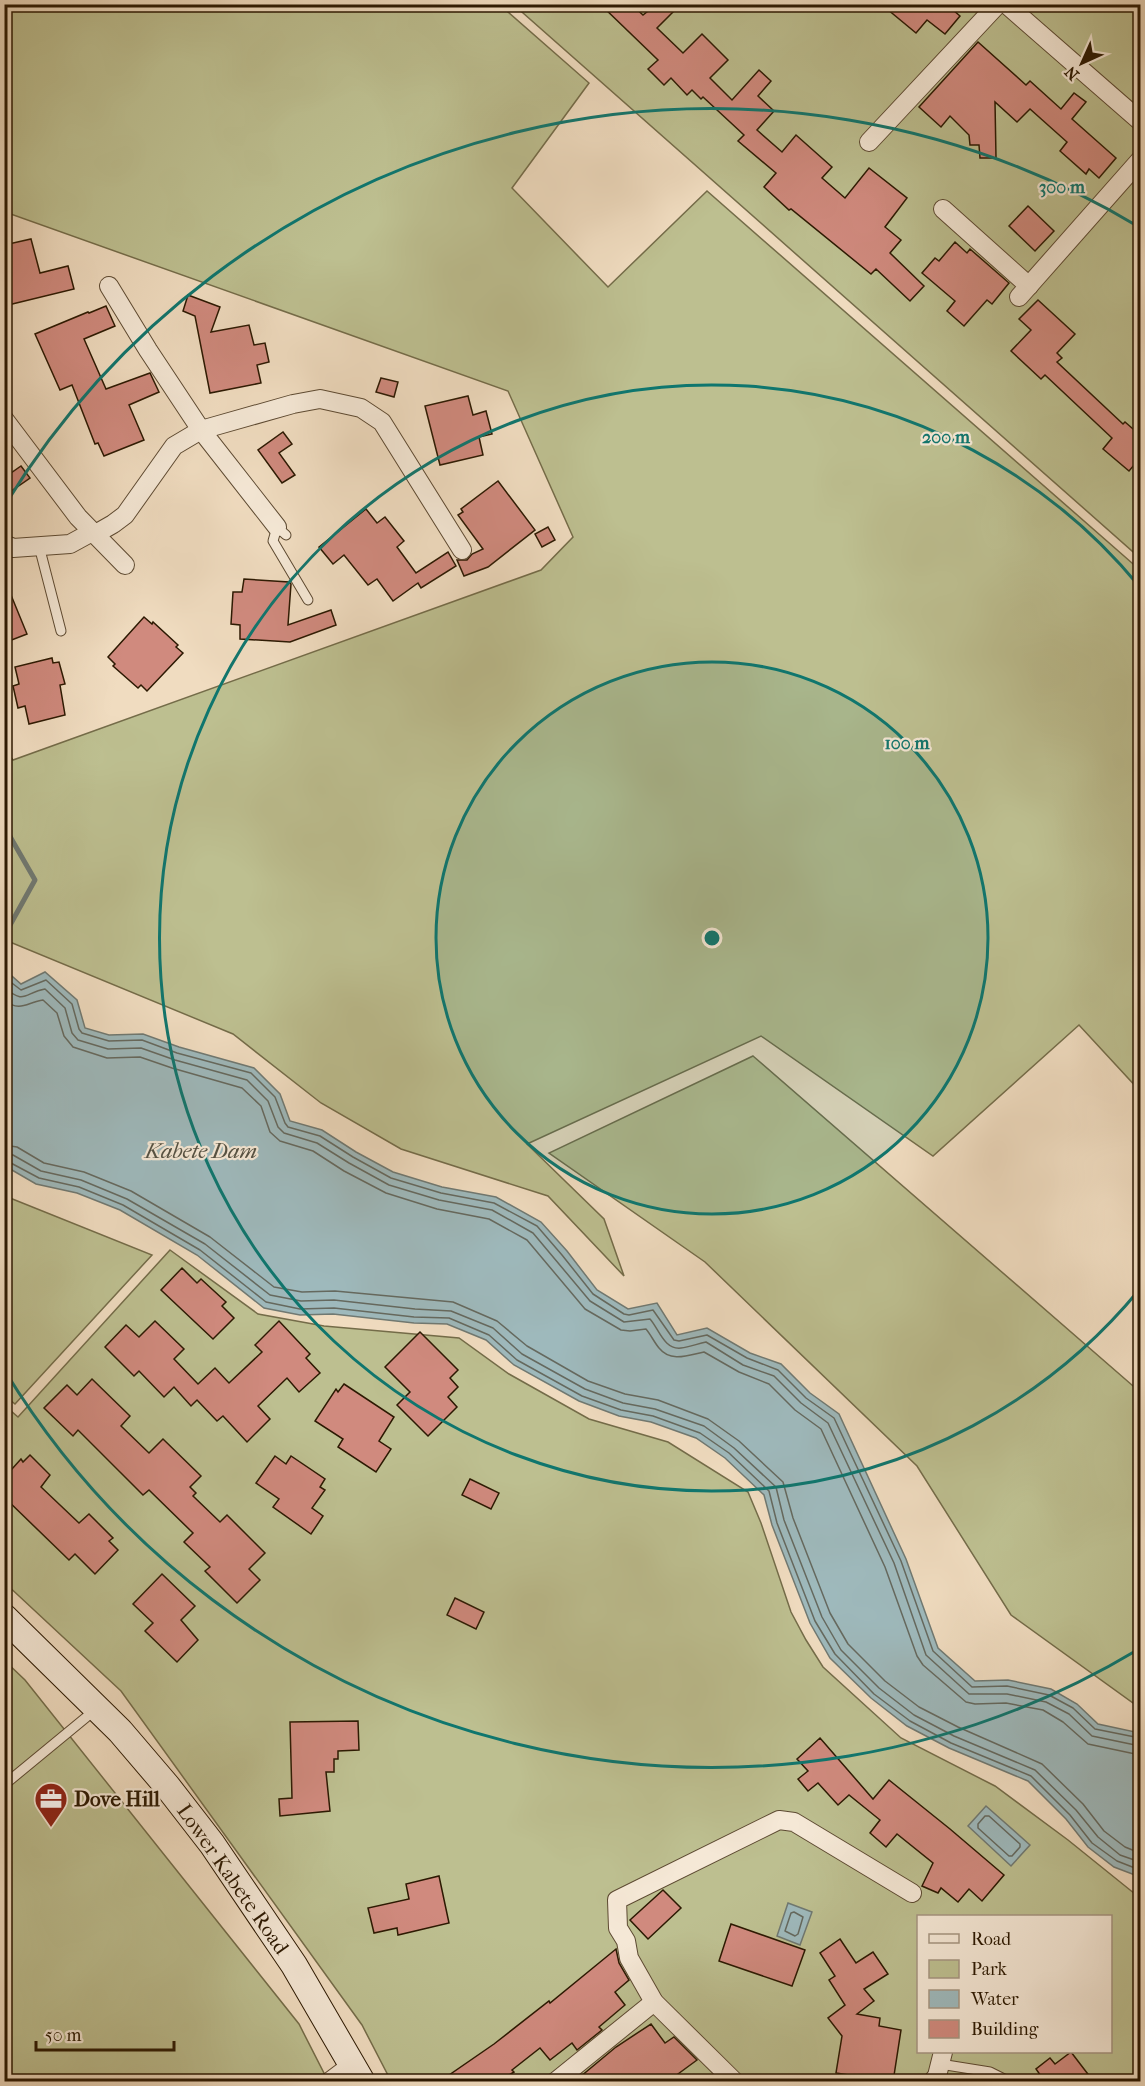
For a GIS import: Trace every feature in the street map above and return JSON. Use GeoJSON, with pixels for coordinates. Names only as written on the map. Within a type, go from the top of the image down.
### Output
{"type":"FeatureCollection","features":[{"type":"Feature","properties":{"kind":"main road","name":"Lower Kabete Road"},"geometry":{"type":"LineString","coordinates":[[4,1617],[97,1708],[144,1758],[212,1844],[294,1965],[357,2073]]}},
{"type":"Feature","properties":{"kind":"street"},"geometry":{"type":"LineString","coordinates":[[870,142],[998,4]]}},
{"type":"Feature","properties":{"kind":"street"},"geometry":{"type":"LineString","coordinates":[[1006,4],[1140,121]]}},
{"type":"Feature","properties":{"kind":"street"},"geometry":{"type":"LineString","coordinates":[[943,209],[1024,291],[1140,160]]}},
{"type":"Feature","properties":{"kind":"street"},"geometry":{"type":"LineString","coordinates":[[109,286],[201,430],[282,531]]}},
{"type":"Feature","properties":{"kind":"street"},"geometry":{"type":"LineString","coordinates":[[4,544],[13,548],[70,544],[92,532],[99,532],[125,515],[174,446],[201,430],[320,399],[361,408],[382,422],[462,550]]}},
{"type":"Feature","properties":{"kind":"street"},"geometry":{"type":"LineString","coordinates":[[4,419],[92,532],[125,565]]}},
{"type":"Feature","properties":{"kind":"street"},"geometry":{"type":"LineString","coordinates":[[735,2082],[654,2002],[629,1958],[626,1941],[618,1928],[617,1900],[779,1820],[794,1822],[912,1893]]}},
{"type":"Feature","properties":{"kind":"street"},"geometry":{"type":"LineString","coordinates":[[555,2082],[654,2002]]}},
{"type":"Feature","properties":{"kind":"street"},"geometry":{"type":"LineString","coordinates":[[932,2082],[937,2076],[941,2058]]}},
{"type":"Feature","properties":{"kind":"street"},"geometry":{"type":"LineString","coordinates":[[329,2082],[357,2073]]}},
{"type":"Feature","properties":{"kind":"lane"},"geometry":{"type":"LineString","coordinates":[[282,531],[273,541],[308,600]]}},
{"type":"Feature","properties":{"kind":"lane"},"geometry":{"type":"LineString","coordinates":[[39,546],[61,631]]}},
{"type":"Feature","properties":{"kind":"lane"},"geometry":{"type":"LineString","coordinates":[[4,1785],[97,1708]]}},
{"type":"Feature","properties":{"kind":"lane"},"geometry":{"type":"LineString","coordinates":[[941,2058],[990,2072],[1010,2082]]}},
{"type":"Feature","properties":{"kind":"green space"},"geometry":{"type":"Polygon","coordinates":[[[5,4],[500,5],[589,83],[512,188],[608,287],[707,191],[1140,570],[1140,1091],[1079,1025],[933,1156],[761,1036],[527,1144],[604,1219],[624,1276],[548,1196],[401,1149],[321,1103],[233,1034],[5,940],[5,750],[13,760],[541,570],[573,537],[508,391],[5,212],[5,4]]]}},
{"type":"Feature","properties":{"kind":"green space"},"geometry":{"type":"Polygon","coordinates":[[[514,5],[1140,5],[1140,558],[514,5]]]}},
{"type":"Feature","properties":{"kind":"green space"},"geometry":{"type":"Polygon","coordinates":[[[753,1056],[1140,1392],[1140,1708],[1011,1615],[917,1466],[705,1262],[549,1153],[753,1056]]]}},
{"type":"Feature","properties":{"kind":"green space"},"geometry":{"type":"Polygon","coordinates":[[[5,1196],[152,1255],[15,1404],[4,1395],[5,1196]]]}},
{"type":"Feature","properties":{"kind":"green space"},"geometry":{"type":"Polygon","coordinates":[[[170,1250],[258,1314],[324,1326],[459,1338],[509,1374],[589,1419],[668,1442],[748,1492],[791,1612],[823,1667],[901,1738],[995,1786],[1068,1840],[1140,1898],[1140,2081],[391,2081],[362,2025],[121,1691],[5,1583],[4,1405],[18,1417],[170,1250]]]}},
{"type":"Feature","properties":{"kind":"green space"},"geometry":{"type":"Polygon","coordinates":[[[4,1660],[25,1680],[299,2024],[328,2081],[5,2081],[4,1660]]]}},
{"type":"Feature","properties":{"kind":"water","name":"Kabete Dam"},"geometry":{"type":"Polygon","coordinates":[[[4,969],[21,984],[45,972],[77,1000],[85,1028],[109,1035],[143,1034],[179,1047],[254,1068],[280,1094],[290,1121],[322,1130],[393,1172],[442,1187],[496,1197],[541,1222],[597,1290],[628,1309],[657,1303],[677,1335],[707,1328],[750,1353],[781,1364],[810,1393],[839,1414],[906,1559],[938,1648],[975,1681],[1008,1680],[1051,1689],[1077,1704],[1098,1724],[1140,1733],[1140,1877],[1114,1867],[1088,1847],[1066,1819],[1028,1781],[949,1748],[907,1726],[871,1698],[830,1658],[810,1623],[772,1525],[764,1495],[725,1458],[696,1438],[651,1422],[619,1416],[579,1401],[514,1365],[486,1340],[447,1324],[414,1323],[333,1314],[300,1315],[264,1308],[197,1255],[120,1210],[77,1193],[36,1184],[5,1166],[4,969]]]}},
{"type":"Feature","properties":{"kind":"water"},"geometry":{"type":"Polygon","coordinates":[[[986,1806],[1030,1845],[1011,1866],[968,1826],[986,1806]]]}},
{"type":"Feature","properties":{"kind":"water"},"geometry":{"type":"Polygon","coordinates":[[[788,1903],[812,1912],[800,1945],[777,1936],[788,1903]]]}},
{"type":"Feature","properties":{"kind":"building"},"geometry":{"type":"Polygon","coordinates":[[[600,4],[631,4],[643,15],[657,4],[681,4],[657,28],[683,53],[702,34],[728,60],[710,78],[732,100],[759,70],[771,81],[758,96],[774,111],[757,130],[782,152],[796,135],[832,167],[822,178],[845,198],[869,168],[907,198],[885,227],[901,240],[890,253],[924,286],[910,301],[876,269],[871,274],[791,209],[789,210],[764,187],[776,173],[738,141],[744,135],[703,97],[701,99],[692,90],[687,95],[671,78],[664,85],[648,69],[658,60],[600,4]]]}},
{"type":"Feature","properties":{"kind":"building"},"geometry":{"type":"Polygon","coordinates":[[[881,4],[946,4],[960,16],[945,34],[927,20],[916,33],[881,4]]]}},
{"type":"Feature","properties":{"kind":"building"},"geometry":{"type":"Polygon","coordinates":[[[978,42],[1026,85],[1030,81],[1061,109],[1074,93],[1086,102],[1072,119],[1116,158],[1099,178],[1089,169],[1086,174],[1060,151],[1067,142],[1030,109],[1017,122],[995,102],[996,158],[980,158],[979,145],[970,145],[969,135],[950,116],[941,127],[919,107],[978,42]]]}},
{"type":"Feature","properties":{"kind":"building"},"geometry":{"type":"Polygon","coordinates":[[[1028,206],[1054,231],[1035,251],[1009,226],[1028,206]]]}},
{"type":"Feature","properties":{"kind":"building"},"geometry":{"type":"Polygon","coordinates":[[[31,239],[40,273],[68,266],[74,289],[4,306],[4,245],[31,239]]]}},
{"type":"Feature","properties":{"kind":"building"},"geometry":{"type":"Polygon","coordinates":[[[955,242],[967,253],[970,249],[1009,283],[992,304],[987,300],[964,326],[947,311],[955,301],[922,273],[935,258],[939,261],[955,242]]]}},
{"type":"Feature","properties":{"kind":"building"},"geometry":{"type":"Polygon","coordinates":[[[188,295],[220,307],[211,332],[249,325],[254,345],[265,343],[269,362],[257,365],[261,383],[210,393],[195,316],[183,311],[188,295]]]}},
{"type":"Feature","properties":{"kind":"building"},"geometry":{"type":"Polygon","coordinates":[[[1038,300],[1075,334],[1057,353],[1062,358],[1057,362],[1123,424],[1125,422],[1140,435],[1140,458],[1129,471],[1103,449],[1112,438],[1045,375],[1041,379],[1011,351],[1031,330],[1019,319],[1038,300]]]}},
{"type":"Feature","properties":{"kind":"building"},"geometry":{"type":"Polygon","coordinates":[[[106,306],[115,326],[84,339],[106,389],[150,373],[159,392],[129,405],[144,440],[104,456],[98,443],[95,444],[72,385],[60,390],[35,334],[106,306]]]}},
{"type":"Feature","properties":{"kind":"building"},"geometry":{"type":"Polygon","coordinates":[[[381,378],[398,382],[394,397],[376,392],[381,378]]]}},
{"type":"Feature","properties":{"kind":"building"},"geometry":{"type":"Polygon","coordinates":[[[468,396],[473,415],[486,411],[492,434],[479,437],[483,455],[440,465],[425,406],[468,396]]]}},
{"type":"Feature","properties":{"kind":"building"},"geometry":{"type":"Polygon","coordinates":[[[283,432],[292,444],[279,453],[295,475],[282,483],[258,450],[283,432]]]}},
{"type":"Feature","properties":{"kind":"building"},"geometry":{"type":"Polygon","coordinates":[[[21,466],[30,478],[4,496],[4,478],[21,466]]]}},
{"type":"Feature","properties":{"kind":"building"},"geometry":{"type":"Polygon","coordinates":[[[498,481],[535,530],[488,567],[464,576],[457,560],[467,560],[472,554],[483,549],[458,515],[463,512],[461,509],[498,481]]]}},
{"type":"Feature","properties":{"kind":"building"},"geometry":{"type":"Polygon","coordinates":[[[366,509],[377,523],[385,517],[404,541],[397,547],[416,573],[448,552],[456,566],[421,588],[418,583],[393,601],[377,579],[368,585],[344,555],[333,564],[319,547],[366,509]]]}},
{"type":"Feature","properties":{"kind":"building"},"geometry":{"type":"Polygon","coordinates":[[[548,527],[555,540],[542,547],[535,534],[548,527]]]}},
{"type":"Feature","properties":{"kind":"building"},"geometry":{"type":"Polygon","coordinates":[[[4,578],[27,634],[4,643],[4,578]]]}},
{"type":"Feature","properties":{"kind":"building"},"geometry":{"type":"Polygon","coordinates":[[[244,579],[291,584],[288,625],[331,610],[336,625],[290,642],[240,639],[240,625],[231,624],[233,592],[242,592],[244,579]]]}},
{"type":"Feature","properties":{"kind":"building"},"geometry":{"type":"Polygon","coordinates":[[[144,617],[152,624],[153,622],[178,645],[176,647],[183,653],[147,691],[141,685],[138,688],[113,666],[115,664],[108,657],[144,617]]]}},
{"type":"Feature","properties":{"kind":"building"},"geometry":{"type":"Polygon","coordinates":[[[52,658],[53,663],[59,662],[65,684],[60,685],[65,715],[29,724],[25,706],[18,708],[13,686],[19,684],[15,667],[52,658]]]}},
{"type":"Feature","properties":{"kind":"building"},"geometry":{"type":"Polygon","coordinates":[[[182,1268],[197,1283],[201,1279],[226,1302],[222,1306],[234,1318],[213,1339],[161,1290],[182,1268]]]}},
{"type":"Feature","properties":{"kind":"building"},"geometry":{"type":"Polygon","coordinates":[[[155,1321],[184,1349],[174,1359],[198,1384],[215,1368],[229,1383],[262,1352],[255,1345],[279,1321],[310,1354],[306,1358],[320,1373],[299,1392],[287,1378],[258,1406],[270,1419],[247,1442],[223,1416],[217,1421],[197,1400],[191,1406],[174,1387],[164,1397],[139,1371],[134,1376],[105,1347],[126,1325],[139,1337],[155,1321]]]}},
{"type":"Feature","properties":{"kind":"building"},"geometry":{"type":"Polygon","coordinates":[[[420,1332],[458,1370],[450,1378],[458,1387],[448,1397],[457,1407],[428,1436],[397,1405],[410,1392],[385,1367],[420,1332]]]}},
{"type":"Feature","properties":{"kind":"building"},"geometry":{"type":"Polygon","coordinates":[[[92,1379],[130,1416],[121,1426],[149,1453],[163,1439],[201,1476],[190,1487],[196,1493],[193,1496],[220,1522],[227,1515],[265,1553],[249,1569],[260,1580],[237,1603],[205,1571],[210,1567],[184,1542],[193,1533],[149,1490],[143,1495],[78,1430],[73,1436],[44,1408],[67,1385],[77,1395],[92,1379]]]}},
{"type":"Feature","properties":{"kind":"building"},"geometry":{"type":"Polygon","coordinates":[[[344,1384],[394,1417],[379,1441],[391,1449],[376,1472],[338,1447],[343,1439],[315,1421],[336,1389],[338,1392],[344,1384]]]}},
{"type":"Feature","properties":{"kind":"building"},"geometry":{"type":"Polygon","coordinates":[[[30,1455],[50,1475],[41,1487],[79,1523],[89,1514],[113,1538],[109,1541],[118,1550],[95,1574],[75,1554],[69,1560],[4,1497],[4,1462],[12,1469],[21,1459],[23,1462],[30,1455]]]}},
{"type":"Feature","properties":{"kind":"building"},"geometry":{"type":"Polygon","coordinates":[[[275,1456],[286,1464],[291,1456],[325,1479],[320,1487],[325,1490],[312,1508],[323,1516],[311,1534],[273,1507],[279,1499],[256,1483],[275,1456]]]}},
{"type":"Feature","properties":{"kind":"building"},"geometry":{"type":"Polygon","coordinates":[[[470,1479],[499,1493],[491,1509],[462,1495],[470,1479]]]}},
{"type":"Feature","properties":{"kind":"building"},"geometry":{"type":"Polygon","coordinates":[[[162,1574],[195,1606],[181,1620],[198,1640],[177,1662],[145,1631],[153,1623],[133,1604],[162,1574]]]}},
{"type":"Feature","properties":{"kind":"building"},"geometry":{"type":"Polygon","coordinates":[[[455,1598],[484,1612],[476,1629],[447,1615],[455,1598]]]}},
{"type":"Feature","properties":{"kind":"building"},"geometry":{"type":"Polygon","coordinates":[[[358,1721],[359,1750],[338,1751],[338,1759],[334,1759],[334,1772],[326,1772],[330,1811],[280,1816],[279,1799],[292,1798],[290,1722],[358,1721]]]}},
{"type":"Feature","properties":{"kind":"building"},"geometry":{"type":"Polygon","coordinates":[[[820,1738],[873,1799],[889,1780],[1004,1875],[982,1901],[969,1889],[958,1902],[941,1888],[938,1893],[922,1886],[933,1863],[897,1834],[886,1847],[870,1833],[880,1820],[849,1795],[838,1805],[818,1783],[808,1791],[798,1779],[808,1771],[797,1759],[820,1738]]]}},
{"type":"Feature","properties":{"kind":"building"},"geometry":{"type":"Polygon","coordinates":[[[439,1876],[449,1923],[398,1935],[397,1928],[374,1933],[368,1908],[409,1899],[406,1884],[439,1876]]]}},
{"type":"Feature","properties":{"kind":"building"},"geometry":{"type":"Polygon","coordinates":[[[663,1890],[681,1908],[648,1939],[630,1920],[663,1890]]]}},
{"type":"Feature","properties":{"kind":"building"},"geometry":{"type":"Polygon","coordinates":[[[731,1924],[805,1950],[792,1986],[719,1961],[731,1924]]]}},
{"type":"Feature","properties":{"kind":"building"},"geometry":{"type":"Polygon","coordinates":[[[840,1939],[856,1963],[873,1952],[888,1974],[864,1989],[874,2001],[857,2014],[880,2018],[879,2026],[901,2030],[893,2082],[836,2073],[842,2036],[828,2018],[845,2005],[829,1980],[835,1976],[820,1953],[840,1939]]]}},
{"type":"Feature","properties":{"kind":"building"},"geometry":{"type":"Polygon","coordinates":[[[616,1949],[619,1963],[629,1980],[615,1992],[625,2005],[599,2027],[602,2030],[577,2050],[572,2043],[550,2060],[540,2048],[512,2070],[514,2072],[509,2075],[514,2082],[439,2082],[494,2044],[549,2001],[550,2003],[616,1949]]]}},
{"type":"Feature","properties":{"kind":"building"},"geometry":{"type":"Polygon","coordinates":[[[651,2024],[665,2043],[674,2037],[697,2060],[667,2082],[574,2082],[616,2047],[651,2024]]]}},
{"type":"Feature","properties":{"kind":"building"},"geometry":{"type":"Polygon","coordinates":[[[1072,2053],[1094,2082],[1045,2082],[1036,2069],[1050,2058],[1055,2064],[1072,2053]]]}},
{"type":"Feature","properties":{"kind":"waterway"},"geometry":{"type":"LineString","coordinates":[[4,826],[35,880],[4,936]]}},
{"type":"Feature","properties":{"kind":"place","name":"Dove Hill"},"geometry":{"type":"Point","coordinates":[51,1828]}}]}
